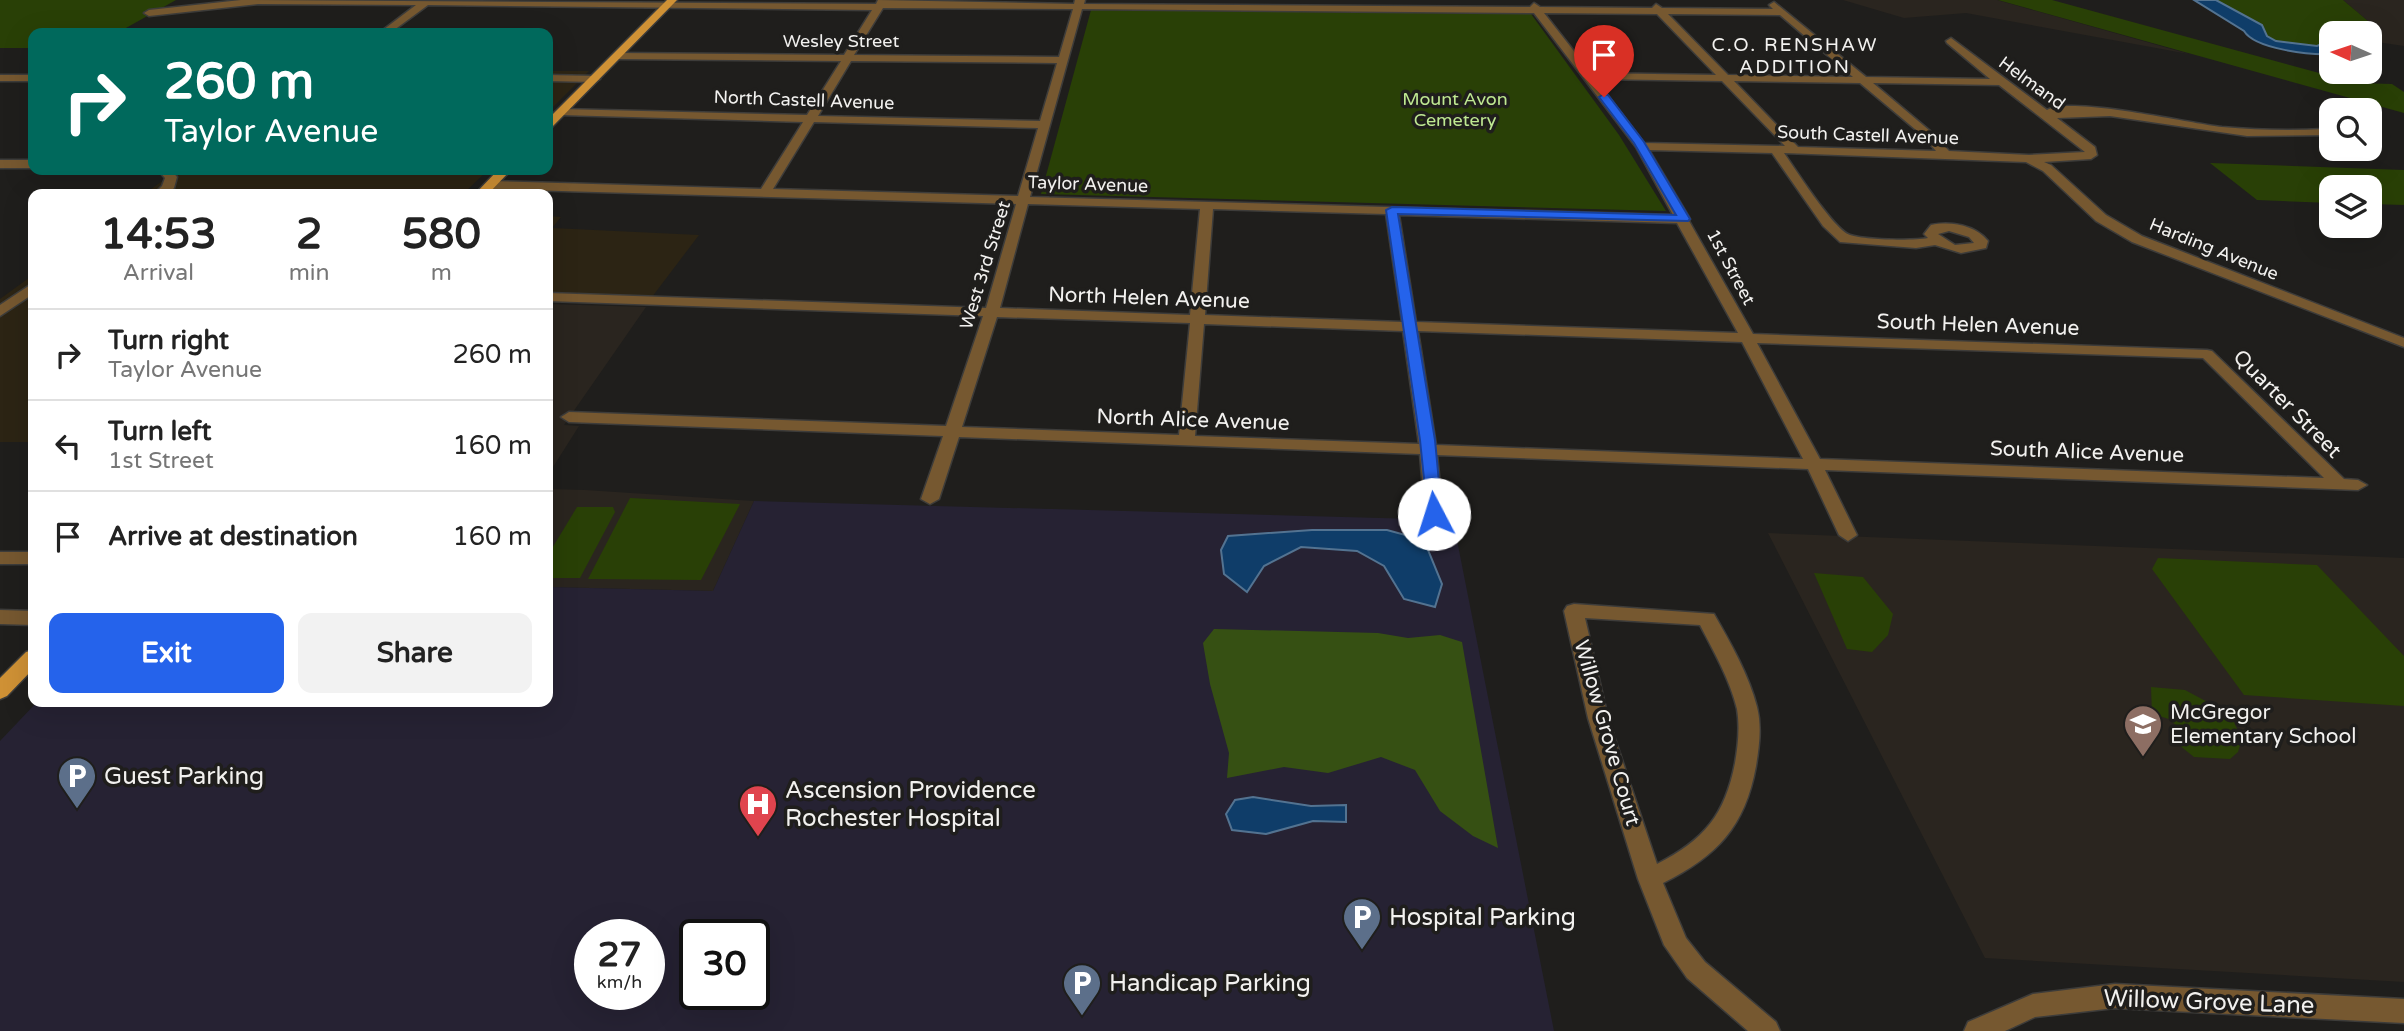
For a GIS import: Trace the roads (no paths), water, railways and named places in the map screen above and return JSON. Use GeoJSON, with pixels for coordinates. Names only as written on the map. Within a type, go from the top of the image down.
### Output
{"type":"FeatureCollection","features":[{"type":"Feature","properties":{"kind":"main road"},"geometry":{"type":"LineString","coordinates":[[553,120],[670,2]]}},
{"type":"Feature","properties":{"kind":"main road"},"geometry":{"type":"LineString","coordinates":[[487,189],[500,175]]}},
{"type":"Feature","properties":{"kind":"main road"},"geometry":{"type":"LineString","coordinates":[[0,691],[28,662]]}},
{"type":"Feature","properties":{"kind":"street"},"geometry":{"type":"LineString","coordinates":[[1649,0],[1795,150]]}},
{"type":"Feature","properties":{"kind":"street"},"geometry":{"type":"LineString","coordinates":[[1769,0],[1926,133],[1946,155]]}},
{"type":"Feature","properties":{"kind":"street"},"geometry":{"type":"LineString","coordinates":[[149,13],[248,2],[428,1],[1534,5],[1660,11],[1783,12]]}},
{"type":"Feature","properties":{"kind":"street"},"geometry":{"type":"LineString","coordinates":[[391,28],[428,1]]}},
{"type":"Feature","properties":{"kind":"street","name":"West 3rd Street"},"geometry":{"type":"LineString","coordinates":[[930,499],[1025,200],[1079,3]]}},
{"type":"Feature","properties":{"kind":"street"},"geometry":{"type":"LineString","coordinates":[[765,193],[881,4]]}},
{"type":"Feature","properties":{"kind":"street","name":"1st Street"},"geometry":{"type":"LineString","coordinates":[[1534,5],[1641,146],[1684,219],[1815,464],[1848,535]]}},
{"type":"Feature","properties":{"kind":"street","name":"Helmand"},"geometry":{"type":"LineString","coordinates":[[1951,41],[2093,153]]}},
{"type":"Feature","properties":{"kind":"street","name":"Wesley Street"},"geometry":{"type":"LineString","coordinates":[[617,56],[1064,60]]}},
{"type":"Feature","properties":{"kind":"street"},"geometry":{"type":"LineString","coordinates":[[1588,76],[2002,82]]}},
{"type":"Feature","properties":{"kind":"street"},"geometry":{"type":"LineString","coordinates":[[0,78],[28,78]]}},
{"type":"Feature","properties":{"kind":"street"},"geometry":{"type":"LineString","coordinates":[[553,78],[595,79]]}},
{"type":"Feature","properties":{"kind":"street","name":"North Castell Avenue"},"geometry":{"type":"LineString","coordinates":[[561,111],[1046,124]]}},
{"type":"Feature","properties":{"kind":"street"},"geometry":{"type":"LineString","coordinates":[[2047,115],[2110,113],[2220,132],[2319,133]]}},
{"type":"Feature","properties":{"kind":"street","name":"South Castell Avenue"},"geometry":{"type":"LineString","coordinates":[[1641,146],[2029,159],[2085,156],[2093,153]]}},
{"type":"Feature","properties":{"kind":"street"},"geometry":{"type":"LineString","coordinates":[[1776,150],[1828,223],[1845,239],[1916,244],[1936,241]]}},
{"type":"Feature","properties":{"kind":"street","name":"Harding Avenue"},"geometry":{"type":"LineString","coordinates":[[2029,159],[2047,168],[2101,218],[2137,239],[2404,343]]}},
{"type":"Feature","properties":{"kind":"street"},"geometry":{"type":"LineString","coordinates":[[0,164],[28,164]]}},
{"type":"Feature","properties":{"kind":"street","name":"Taylor Avenue"},"geometry":{"type":"LineString","coordinates":[[553,191],[765,193],[1684,219]]}},
{"type":"Feature","properties":{"kind":"street"},"geometry":{"type":"LineString","coordinates":[[1187,440],[1207,205]]}},
{"type":"Feature","properties":{"kind":"street"},"geometry":{"type":"LineString","coordinates":[[1392,210],[1412,328],[1434,514]]}},
{"type":"Feature","properties":{"kind":"street"},"geometry":{"type":"LineString","coordinates":[[0,312],[28,291]]}},
{"type":"Feature","properties":{"kind":"street","name":"North Helen Avenue"},"geometry":{"type":"LineString","coordinates":[[553,298],[1748,339]]}},
{"type":"Feature","properties":{"kind":"street","name":"South Helen Avenue"},"geometry":{"type":"LineString","coordinates":[[1748,339],[2207,354]]}},
{"type":"Feature","properties":{"kind":"street","name":"Quarter Street"},"geometry":{"type":"LineString","coordinates":[[2207,354],[2339,484]]}},
{"type":"Feature","properties":{"kind":"street","name":"North Alice Avenue"},"geometry":{"type":"LineString","coordinates":[[569,417],[1815,464]]}},
{"type":"Feature","properties":{"kind":"street","name":"South Alice Avenue"},"geometry":{"type":"LineString","coordinates":[[1815,464],[2358,485]]}},
{"type":"Feature","properties":{"kind":"street"},"geometry":{"type":"LineString","coordinates":[[0,558],[28,558]]}},
{"type":"Feature","properties":{"kind":"street","name":"Willow Grove Court"},"geometry":{"type":"LineString","coordinates":[[1650,878],[1684,862],[1705,847],[1728,822],[1737,802],[1745,771],[1749,740],[1746,704],[1707,620],[1574,611],[1592,694],[1650,878],[1676,945],[1696,970],[1767,1031]]}},
{"type":"Feature","properties":{"kind":"street"},"geometry":{"type":"LineString","coordinates":[[0,617],[28,618]]}},
{"type":"Feature","properties":{"kind":"street","name":"Willow Grove Lane"},"geometry":{"type":"LineString","coordinates":[[1977,1031],[2033,1006],[2115,996],[2404,1011]]}},
{"type":"Feature","properties":{"kind":"water"},"geometry":{"type":"Polygon","coordinates":[[[2194,0],[2216,0],[2262,25],[2267,36],[2276,41],[2319,45],[2319,53],[2271,46],[2250,37],[2194,0]]]}},
{"type":"Feature","properties":{"kind":"water"},"geometry":{"type":"Polygon","coordinates":[[[1312,530],[1387,530],[1424,540],[1442,584],[1435,607],[1404,599],[1384,566],[1357,551],[1301,547],[1264,566],[1247,592],[1224,574],[1221,550],[1228,536],[1312,530]]]}},
{"type":"Feature","properties":{"kind":"water"},"geometry":{"type":"Polygon","coordinates":[[[1253,797],[1311,806],[1346,805],[1346,822],[1313,821],[1266,834],[1232,830],[1226,814],[1235,800],[1253,797]]]}},
{"type":"Feature","properties":{"kind":"place","name":"McGregor Elementary School"},"geometry":{"type":"Point","coordinates":[2143,758]}},
{"type":"Feature","properties":{"kind":"place","name":"Guest Parking"},"geometry":{"type":"Point","coordinates":[77,810]}},
{"type":"Feature","properties":{"kind":"place","name":"Ascension Providence Rochester Hospital"},"geometry":{"type":"Point","coordinates":[758,838]}},
{"type":"Feature","properties":{"kind":"place","name":"Hospital Parking"},"geometry":{"type":"Point","coordinates":[1362,951]}},
{"type":"Feature","properties":{"kind":"place","name":"Handicap Parking"},"geometry":{"type":"Point","coordinates":[1082,1017]}},
{"type":"Feature","properties":{"kind":"district","name":"C.O. RENSHAW ADDITION"},"geometry":{"type":"Point","coordinates":[1795,56]}},
{"type":"Feature","properties":{"kind":"park label","name":"Mount Avon Cemetery"},"geometry":{"type":"Point","coordinates":[1455,109]}}]}
